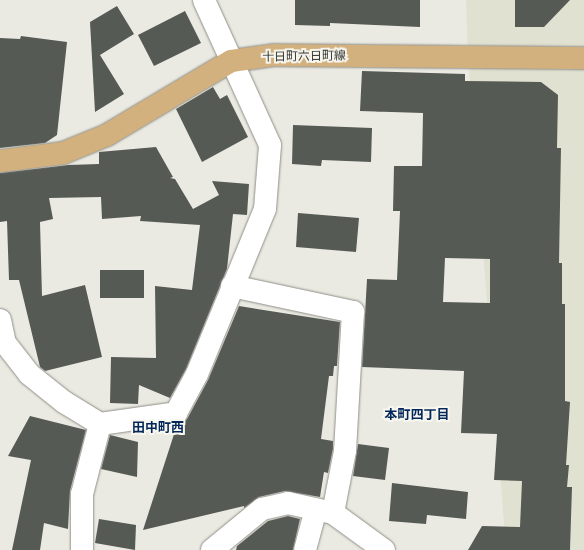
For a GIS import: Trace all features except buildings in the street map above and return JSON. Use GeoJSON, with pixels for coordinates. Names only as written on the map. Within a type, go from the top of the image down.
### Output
{"type":"FeatureCollection","features":[{"type":"Feature","properties":{"kind":"main road","name":"十日町六日町線"},"geometry":{"type":"LineString","coordinates":[[0,161],[63,153],[107,135],[231,61],[274,55],[584,58]]}},
{"type":"Feature","properties":{"kind":"lane"},"geometry":{"type":"LineString","coordinates":[[0,320],[5,343],[30,374],[64,402],[100,424],[176,413],[197,374],[265,209],[270,145],[204,0]]}},
{"type":"Feature","properties":{"kind":"lane"},"geometry":{"type":"LineString","coordinates":[[232,286],[353,312],[345,450],[324,511],[305,550]]}},
{"type":"Feature","properties":{"kind":"lane"},"geometry":{"type":"LineString","coordinates":[[82,550],[82,494],[100,424]]}},
{"type":"Feature","properties":{"kind":"lane"},"geometry":{"type":"LineString","coordinates":[[212,550],[262,508],[288,503],[324,511],[384,550]]}},
{"type":"Feature","properties":{"kind":"shaded area"},"geometry":{"type":"Polygon","coordinates":[[[466,0],[584,0],[584,550],[506,550],[468,56],[466,0]]]}},
{"type":"Feature","properties":{"kind":"district","name":"本町四丁目"},"geometry":{"type":"Point","coordinates":[417,415]}},
{"type":"Feature","properties":{"kind":"district","name":"田中町西"},"geometry":{"type":"Point","coordinates":[158,428]}}]}
